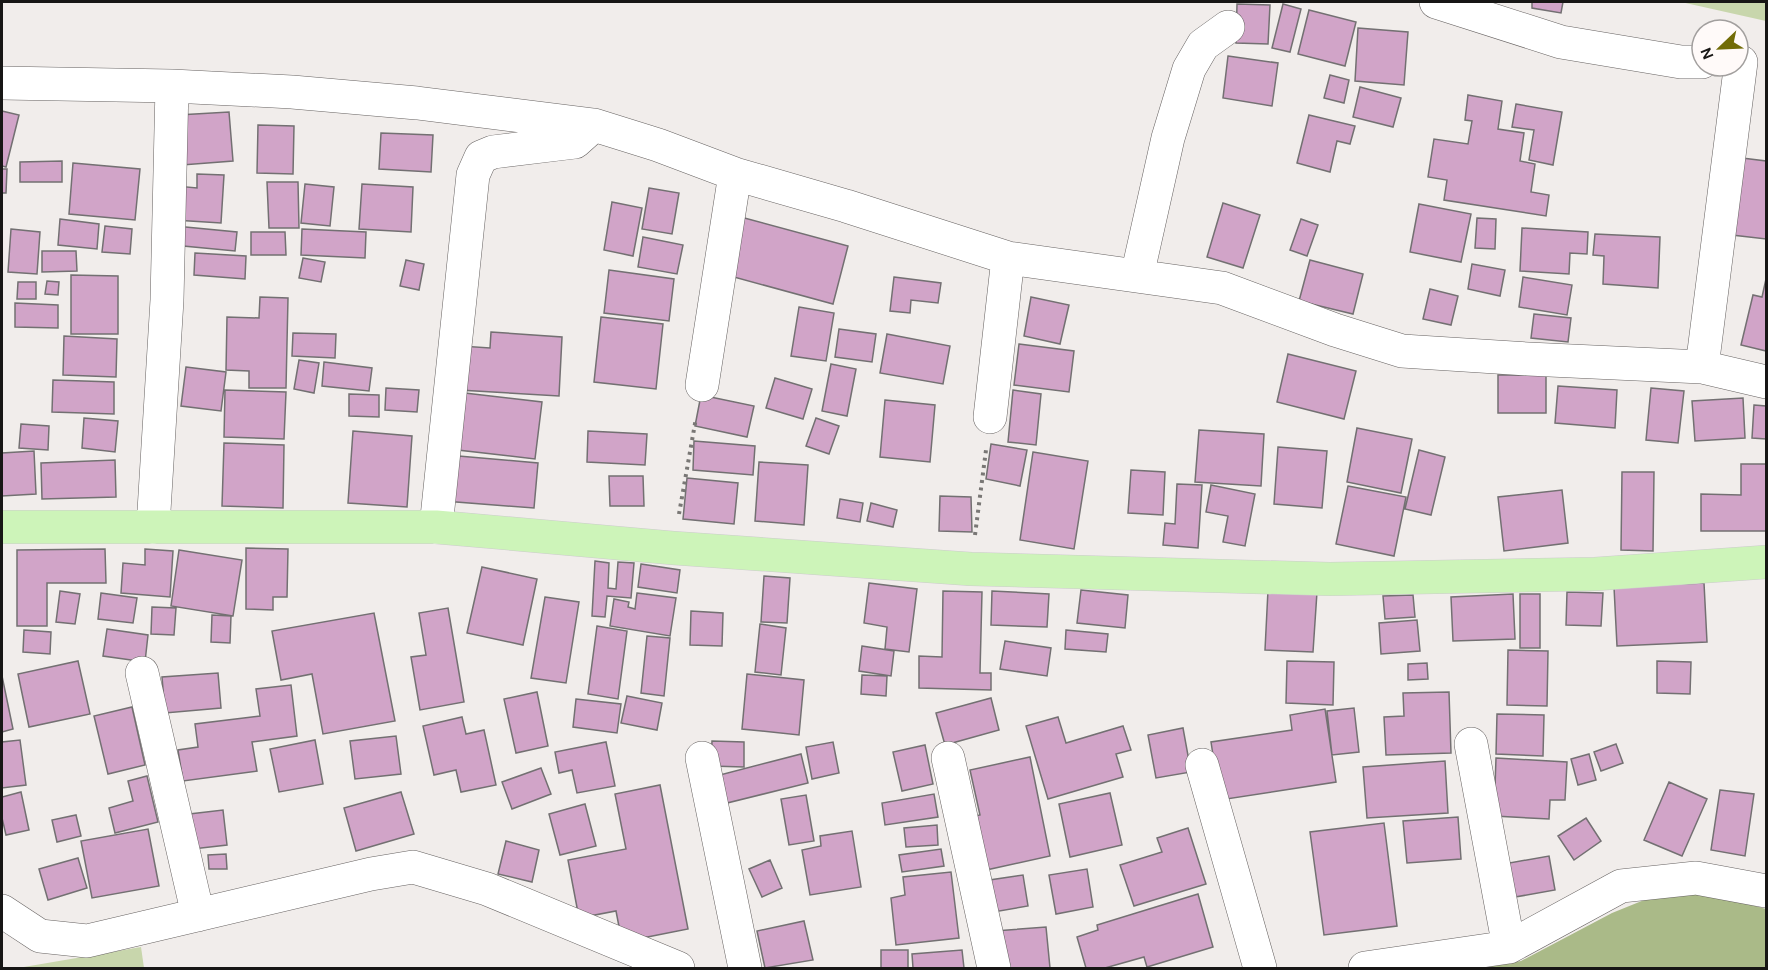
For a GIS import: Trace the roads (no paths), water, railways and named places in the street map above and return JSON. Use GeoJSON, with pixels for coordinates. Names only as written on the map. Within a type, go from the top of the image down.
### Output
{"type":"FeatureCollection","features":[{"type":"Feature","properties":{"kind":"main road"},"geometry":{"type":"LineString","coordinates":[[2,527],[436,527],[673,548],[971,569],[1330,579],[1595,574],[1767,562]]}},
{"type":"Feature","properties":{"kind":"street"},"geometry":{"type":"LineString","coordinates":[[1436,2],[1561,42],[1690,62]]}},
{"type":"Feature","properties":{"kind":"street"},"geometry":{"type":"LineString","coordinates":[[1137,276],[1168,138],[1189,69],[1203,45],[1228,27]]}},
{"type":"Feature","properties":{"kind":"street"},"geometry":{"type":"LineString","coordinates":[[1702,367],[1746,78]]}},
{"type":"Feature","properties":{"kind":"street"},"geometry":{"type":"LineString","coordinates":[[2,83],[172,86],[292,92],[395,101],[594,125],[658,145],[735,174],[846,206],[1008,258],[1222,288],[1335,330],[1402,351],[1702,367],[1767,382]]}},
{"type":"Feature","properties":{"kind":"street"},"geometry":{"type":"LineString","coordinates":[[153,527],[167,300],[172,86]]}},
{"type":"Feature","properties":{"kind":"street"},"geometry":{"type":"LineString","coordinates":[[436,527],[473,175],[482,157],[493,152],[575,142],[594,125]]}},
{"type":"Feature","properties":{"kind":"street"},"geometry":{"type":"LineString","coordinates":[[702,385],[735,174]]}},
{"type":"Feature","properties":{"kind":"street"},"geometry":{"type":"LineString","coordinates":[[990,417],[1008,258]]}},
{"type":"Feature","properties":{"kind":"street"},"geometry":{"type":"LineString","coordinates":[[141,673],[198,915]]}},
{"type":"Feature","properties":{"kind":"street"},"geometry":{"type":"LineString","coordinates":[[1471,744],[1509,947]]}},
{"type":"Feature","properties":{"kind":"street"},"geometry":{"type":"LineString","coordinates":[[702,758],[745,969]]}},
{"type":"Feature","properties":{"kind":"street"},"geometry":{"type":"LineString","coordinates":[[948,758],[994,969]]}},
{"type":"Feature","properties":{"kind":"street"},"geometry":{"type":"LineString","coordinates":[[1202,765],[1260,969]]}},
{"type":"Feature","properties":{"kind":"street"},"geometry":{"type":"LineString","coordinates":[[2,911],[40,936],[87,941],[370,873],[413,867],[487,889],[678,969]]}},
{"type":"Feature","properties":{"kind":"street"},"geometry":{"type":"LineString","coordinates":[[1365,969],[1509,947],[1621,885],[1696,878],[1767,891]]}}]}
